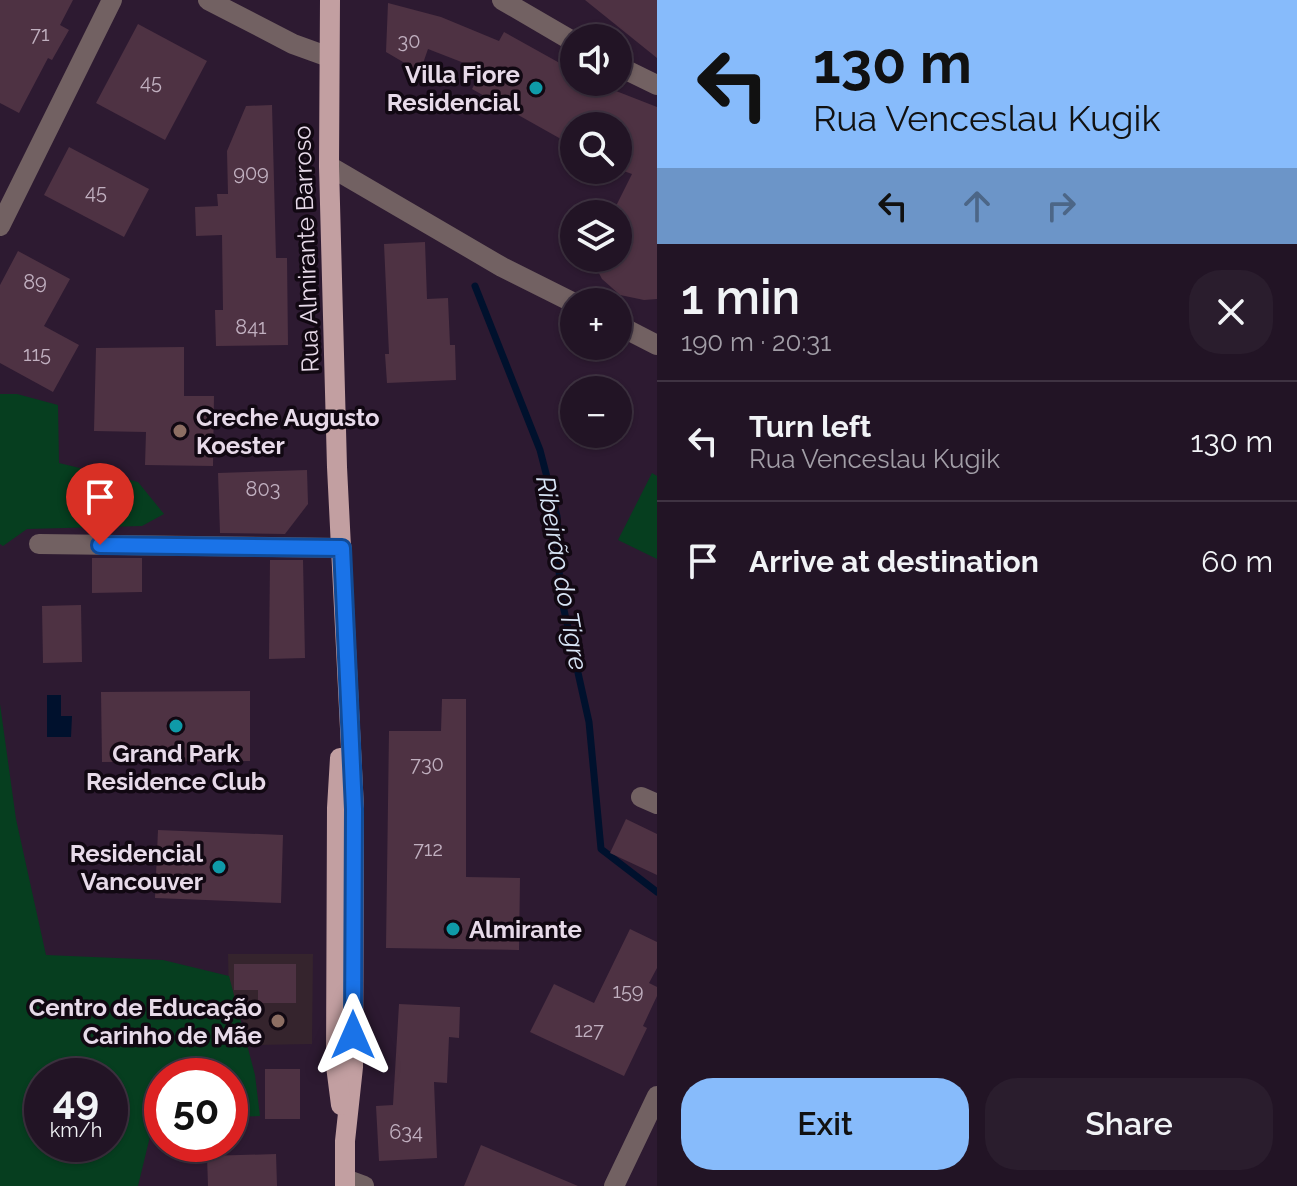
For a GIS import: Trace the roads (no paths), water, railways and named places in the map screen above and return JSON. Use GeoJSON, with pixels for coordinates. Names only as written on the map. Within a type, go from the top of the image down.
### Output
{"type":"FeatureCollection","features":[{"type":"Feature","properties":{"kind":"main road","name":"Rua Almirante Barroso"},"geometry":{"type":"LineString","coordinates":[[315,0],[329,57]]}},
{"type":"Feature","properties":{"kind":"main road","name":"Rua Almirante Barroso"},"geometry":{"type":"LineString","coordinates":[[330,0],[329,166],[346,680],[354,823],[353,1067],[345,1141],[351,1184]]}},
{"type":"Feature","properties":{"kind":"street"},"geometry":{"type":"LineString","coordinates":[[0,226],[112,0]]}},
{"type":"Feature","properties":{"kind":"street"},"geometry":{"type":"LineString","coordinates":[[208,0],[293,44],[329,57]]}},
{"type":"Feature","properties":{"kind":"street"},"geometry":{"type":"LineString","coordinates":[[502,0],[560,34]]}},
{"type":"Feature","properties":{"kind":"street"},"geometry":{"type":"LineString","coordinates":[[632,73],[657,85]]}},
{"type":"Feature","properties":{"kind":"street"},"geometry":{"type":"LineString","coordinates":[[329,166],[502,267],[560,296]]}},
{"type":"Feature","properties":{"kind":"street"},"geometry":{"type":"LineString","coordinates":[[632,332],[657,345]]}},
{"type":"Feature","properties":{"kind":"street"},"geometry":{"type":"LineString","coordinates":[[39,544],[342,548]]}},
{"type":"Feature","properties":{"kind":"street"},"geometry":{"type":"LineString","coordinates":[[614,1186],[657,1096]]}},
{"type":"Feature","properties":{"kind":"water"},"geometry":{"type":"Polygon","coordinates":[[[47,695],[61,695],[61,716],[72,716],[71,737],[47,737],[47,695]]]}},
{"type":"Feature","properties":{"kind":"waterway","name":"Ribeirão do Tigre"},"geometry":{"type":"LineString","coordinates":[[475,286],[540,450],[557,516],[560,592],[589,722],[601,849],[657,892]]}},
{"type":"Feature","properties":{"kind":"place","name":"Villa Fiore Residencial"},"geometry":{"type":"Point","coordinates":[536,88]}},
{"type":"Feature","properties":{"kind":"place","name":"Creche Augusto Koester"},"geometry":{"type":"Point","coordinates":[180,431]}},
{"type":"Feature","properties":{"kind":"place","name":"Grand Park Residence Club"},"geometry":{"type":"Point","coordinates":[176,726]}},
{"type":"Feature","properties":{"kind":"place","name":"Residencial Vancouver"},"geometry":{"type":"Point","coordinates":[219,867]}},
{"type":"Feature","properties":{"kind":"place","name":"Almirante"},"geometry":{"type":"Point","coordinates":[453,929]}},
{"type":"Feature","properties":{"kind":"place","name":"Centro de Educação Carinho de Mãe"},"geometry":{"type":"Point","coordinates":[278,1021]}}]}
